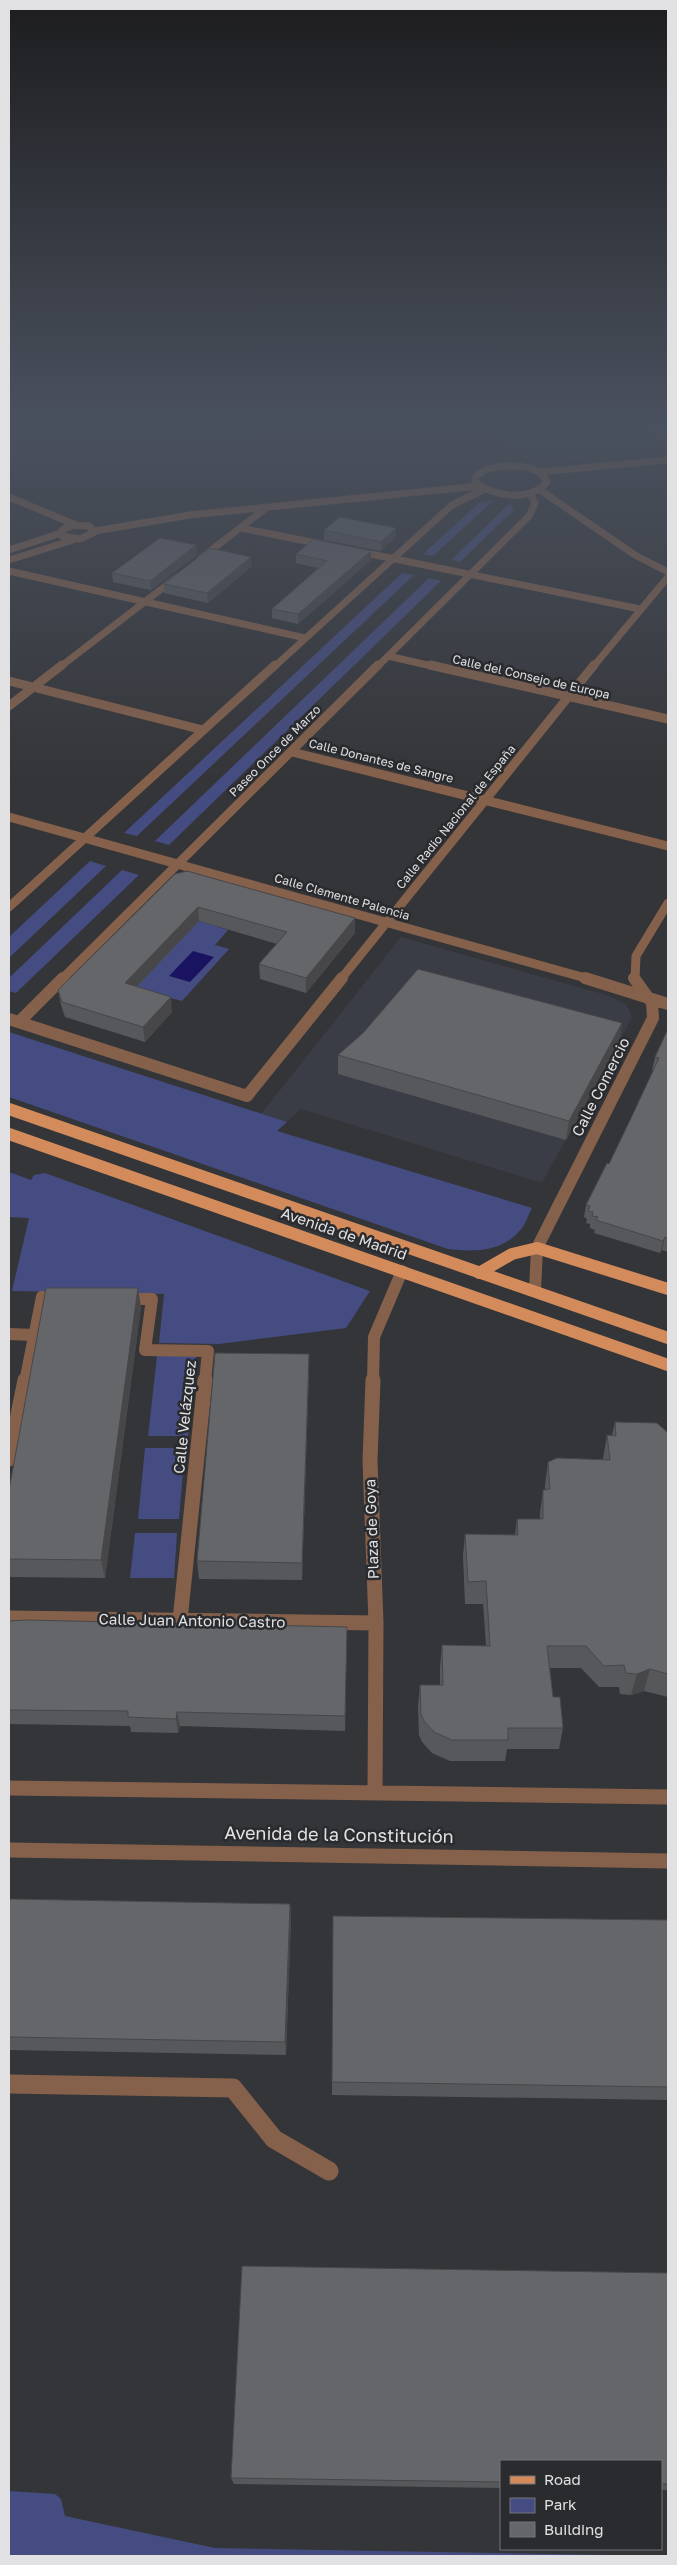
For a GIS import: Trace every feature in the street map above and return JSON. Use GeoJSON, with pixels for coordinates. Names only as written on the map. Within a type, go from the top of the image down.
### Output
{"type":"FeatureCollection","features":[{"type":"Feature","properties":{"kind":"main road","name":"Avenida de Madrid"},"geometry":{"type":"LineString","coordinates":[[9,1109],[668,1338]]}},
{"type":"Feature","properties":{"kind":"main road","name":"Avenida de Madrid"},"geometry":{"type":"LineString","coordinates":[[9,1134],[668,1365]]}},
{"type":"Feature","properties":{"kind":"main road"},"geometry":{"type":"LineString","coordinates":[[479,1273],[512,1254],[537,1248],[668,1289]]}},
{"type":"Feature","properties":{"kind":"street"},"geometry":{"type":"LineString","coordinates":[[9,550],[29,543]]}},
{"type":"Feature","properties":{"kind":"street"},"geometry":{"type":"LineString","coordinates":[[9,560],[64,543]]}},
{"type":"Feature","properties":{"kind":"street"},"geometry":{"type":"LineString","coordinates":[[196,562],[221,543]]}},
{"type":"Feature","properties":{"kind":"street"},"geometry":{"type":"LineString","coordinates":[[314,543],[335,547]]}},
{"type":"Feature","properties":{"kind":"street"},"geometry":{"type":"LineString","coordinates":[[9,907],[410,543]]}},
{"type":"Feature","properties":{"kind":"street","name":"Paseo Once de Marzo"},"geometry":{"type":"LineString","coordinates":[[14,1020],[178,865],[502,543]]}},
{"type":"Feature","properties":{"kind":"street"},"geometry":{"type":"LineString","coordinates":[[618,543],[668,572]]}},
{"type":"Feature","properties":{"kind":"street"},"geometry":{"type":"LineString","coordinates":[[345,549],[640,609]]}},
{"type":"Feature","properties":{"kind":"street"},"geometry":{"type":"LineString","coordinates":[[9,572],[305,638]]}},
{"type":"Feature","properties":{"kind":"street"},"geometry":{"type":"LineString","coordinates":[[9,706],[181,573]]}},
{"type":"Feature","properties":{"kind":"street","name":"Calle Radio Nacional de España"},"geometry":{"type":"LineString","coordinates":[[14,1020],[247,1096],[640,609],[668,577]]}},
{"type":"Feature","properties":{"kind":"street","name":"Calle del Consejo de Europa"},"geometry":{"type":"LineString","coordinates":[[388,656],[668,719]]}},
{"type":"Feature","properties":{"kind":"street"},"geometry":{"type":"LineString","coordinates":[[9,681],[204,730]]}},
{"type":"Feature","properties":{"kind":"street","name":"Calle Donantes de Sangre"},"geometry":{"type":"LineString","coordinates":[[292,752],[668,846]]}},
{"type":"Feature","properties":{"kind":"street","name":"Calle Clemente Palencia"},"geometry":{"type":"LineString","coordinates":[[9,817],[645,995],[668,1004]]}},
{"type":"Feature","properties":{"kind":"street","name":"Calle Comercio"},"geometry":{"type":"LineString","coordinates":[[535,1291],[537,1248],[649,1026],[653,1008],[649,999],[635,981],[636,958],[668,903]]}},
{"type":"Feature","properties":{"kind":"street","name":"Plaza de Goya"},"geometry":{"type":"LineString","coordinates":[[375,1793],[376,1624],[370,1461],[374,1337],[402,1272]]}},
{"type":"Feature","properties":{"kind":"street"},"geometry":{"type":"LineString","coordinates":[[9,1459],[42,1297],[79,1298]]}},
{"type":"Feature","properties":{"kind":"street","name":"Calle Velázquez"},"geometry":{"type":"LineString","coordinates":[[106,1298],[152,1300],[145,1350],[208,1351],[180,1620]]}},
{"type":"Feature","properties":{"kind":"street"},"geometry":{"type":"LineString","coordinates":[[9,1334],[34,1335]]}},
{"type":"Feature","properties":{"kind":"street","name":"Calle Juan Antonio Castro"},"geometry":{"type":"LineString","coordinates":[[9,1618],[376,1624]]}},
{"type":"Feature","properties":{"kind":"street"},"geometry":{"type":"LineString","coordinates":[[9,1788],[668,1797]]}},
{"type":"Feature","properties":{"kind":"street","name":"Avenida de la Constitución"},"geometry":{"type":"LineString","coordinates":[[9,1850],[668,1861]]}},
{"type":"Feature","properties":{"kind":"street"},"geometry":{"type":"LineString","coordinates":[[9,2084],[233,2088],[274,2139],[329,2171]]}},
{"type":"Feature","properties":{"kind":"shaded area"},"geometry":{"type":"Polygon","coordinates":[[[401,937],[607,995],[625,1004],[630,1011],[632,1018],[542,1183],[301,1109],[287,1122],[261,1114],[401,937]]]}},
{"type":"Feature","properties":{"kind":"shaded area"},"geometry":{"type":"Polygon","coordinates":[[[193,951],[214,957],[190,982],[169,976],[193,951]]]}},
{"type":"Feature","properties":{"kind":"green space"},"geometry":{"type":"Polygon","coordinates":[[[435,543],[447,543],[433,556],[423,554],[435,543]]]}},
{"type":"Feature","properties":{"kind":"green space"},"geometry":{"type":"Polygon","coordinates":[[[469,543],[480,543],[460,562],[451,560],[469,543]]]}},
{"type":"Feature","properties":{"kind":"green space"},"geometry":{"type":"Polygon","coordinates":[[[402,573],[414,575],[137,836],[124,833],[402,573]]]}},
{"type":"Feature","properties":{"kind":"green space"},"geometry":{"type":"Polygon","coordinates":[[[429,578],[441,581],[169,845],[155,841],[429,578]]]}},
{"type":"Feature","properties":{"kind":"green space"},"geometry":{"type":"Polygon","coordinates":[[[90,861],[106,866],[9,958],[9,937],[90,861]]]}},
{"type":"Feature","properties":{"kind":"green space"},"geometry":{"type":"Polygon","coordinates":[[[122,870],[139,875],[16,993],[9,991],[9,978],[122,870]]]}},
{"type":"Feature","properties":{"kind":"green space"},"geometry":{"type":"Polygon","coordinates":[[[199,921],[228,930],[215,945],[229,949],[182,1001],[167,997],[126,998],[125,940],[199,921]]]}},
{"type":"Feature","properties":{"kind":"green space"},"geometry":{"type":"Polygon","coordinates":[[[9,1032],[287,1122],[277,1131],[532,1208],[523,1227],[514,1237],[506,1242],[487,1249],[448,1249],[9,1097],[9,1032]]]}},
{"type":"Feature","properties":{"kind":"green space"},"geometry":{"type":"Polygon","coordinates":[[[9,1172],[31,1180],[34,1175],[45,1173],[370,1291],[346,1328],[219,1344],[159,1343],[164,1294],[12,1291],[29,1218],[9,1217],[9,1172]]]}},
{"type":"Feature","properties":{"kind":"green space"},"geometry":{"type":"Polygon","coordinates":[[[157,1356],[196,1356],[188,1436],[148,1436],[157,1356]]]}},
{"type":"Feature","properties":{"kind":"green space"},"geometry":{"type":"Polygon","coordinates":[[[145,1448],[185,1448],[179,1519],[138,1519],[145,1448]]]}},
{"type":"Feature","properties":{"kind":"green space"},"geometry":{"type":"Polygon","coordinates":[[[135,1533],[177,1533],[174,1578],[130,1578],[135,1533]]]}},
{"type":"Feature","properties":{"kind":"green space"},"geometry":{"type":"Polygon","coordinates":[[[9,2491],[55,2494],[61,2499],[65,2516],[215,2548],[668,2556],[9,2556],[9,2491]]]}},
{"type":"Feature","properties":{"kind":"building"},"geometry":{"type":"Polygon","coordinates":[[[154,543],[184,543],[196,545],[150,581],[112,573],[154,543]]]}},
{"type":"Feature","properties":{"kind":"building"},"geometry":{"type":"Polygon","coordinates":[[[310,543],[332,543],[371,551],[298,614],[272,609],[327,561],[296,554],[310,543]]]}},
{"type":"Feature","properties":{"kind":"building"},"geometry":{"type":"Polygon","coordinates":[[[210,548],[251,557],[207,593],[164,584],[210,548]]]}},
{"type":"Feature","properties":{"kind":"building"},"geometry":{"type":"Polygon","coordinates":[[[187,871],[355,918],[306,978],[259,964],[287,932],[198,907],[125,983],[171,997],[143,1027],[62,1002],[58,990],[175,874],[187,871]]]}},
{"type":"Feature","properties":{"kind":"building"},"geometry":{"type":"Polygon","coordinates":[[[418,969],[622,1023],[569,1121],[338,1055],[363,1033],[418,969]]]}},
{"type":"Feature","properties":{"kind":"building"},"geometry":{"type":"Polygon","coordinates":[[[668,1029],[668,1238],[665,1237],[663,1241],[596,1220],[598,1217],[592,1216],[593,1212],[588,1211],[590,1206],[586,1205],[607,1163],[609,1164],[632,1116],[659,1058],[655,1057],[668,1029]]]}},
{"type":"Feature","properties":{"kind":"building"},"geometry":{"type":"Polygon","coordinates":[[[46,1288],[138,1288],[101,1560],[9,1559],[9,1490],[46,1288]]]}},
{"type":"Feature","properties":{"kind":"building"},"geometry":{"type":"Polygon","coordinates":[[[215,1353],[309,1354],[302,1563],[197,1561],[215,1353]]]}},
{"type":"Feature","properties":{"kind":"building"},"geometry":{"type":"Polygon","coordinates":[[[615,1422],[657,1423],[668,1433],[668,1674],[650,1669],[637,1674],[626,1673],[624,1665],[604,1666],[586,1646],[547,1646],[553,1697],[560,1697],[563,1728],[508,1728],[508,1740],[452,1740],[434,1732],[424,1721],[421,1714],[420,1685],[443,1685],[442,1645],[490,1646],[486,1581],[468,1582],[465,1534],[518,1535],[517,1519],[543,1519],[543,1490],[550,1489],[548,1462],[557,1458],[610,1460],[607,1435],[616,1436],[615,1422]]]}},
{"type":"Feature","properties":{"kind":"building"},"geometry":{"type":"Polygon","coordinates":[[[9,1621],[347,1627],[345,1716],[177,1712],[176,1719],[128,1717],[128,1711],[9,1710],[9,1621]]]}},
{"type":"Feature","properties":{"kind":"building"},"geometry":{"type":"Polygon","coordinates":[[[9,1899],[290,1904],[285,2042],[9,2037],[9,1899]]]}},
{"type":"Feature","properties":{"kind":"building"},"geometry":{"type":"Polygon","coordinates":[[[333,1916],[668,1920],[668,2087],[332,2082],[333,1916]]]}},
{"type":"Feature","properties":{"kind":"building"},"geometry":{"type":"Polygon","coordinates":[[[242,2266],[668,2273],[668,2484],[662,2484],[662,2460],[500,2460],[500,2482],[231,2478],[242,2266]]]}}]}
